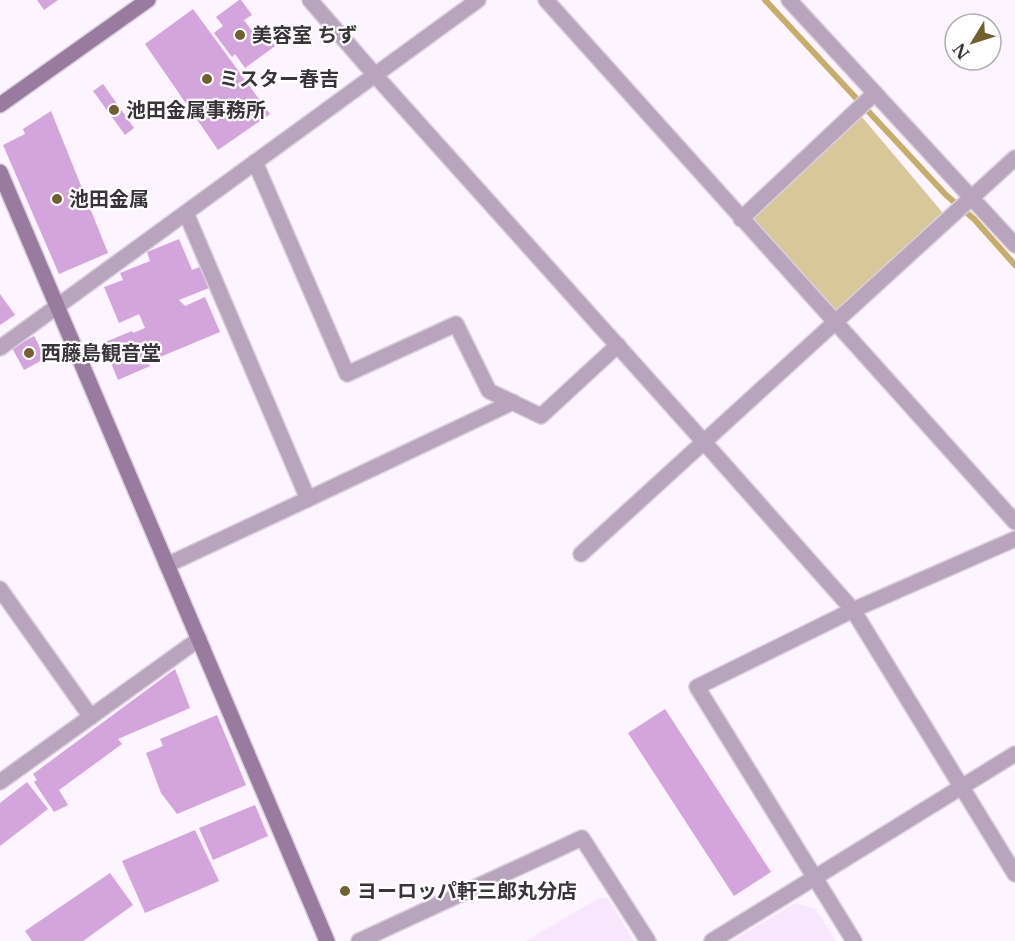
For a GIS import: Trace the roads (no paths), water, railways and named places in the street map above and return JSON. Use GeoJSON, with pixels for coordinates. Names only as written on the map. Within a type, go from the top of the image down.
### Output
{"type":"FeatureCollection","features":[{"type":"Feature","properties":{"kind":"street"},"geometry":{"type":"LineString","coordinates":[[0,105],[148,0]]}},
{"type":"Feature","properties":{"kind":"street"},"geometry":{"type":"LineString","coordinates":[[310,0],[853,610],[1015,874]]}},
{"type":"Feature","properties":{"kind":"street"},"geometry":{"type":"LineString","coordinates":[[0,348],[478,0]]}},
{"type":"Feature","properties":{"kind":"street"},"geometry":{"type":"LineString","coordinates":[[546,0],[1015,522]]}},
{"type":"Feature","properties":{"kind":"street"},"geometry":{"type":"LineString","coordinates":[[789,0],[1015,246]]}},
{"type":"Feature","properties":{"kind":"street"},"geometry":{"type":"LineString","coordinates":[[741,219],[875,93]]}},
{"type":"Feature","properties":{"kind":"street"},"geometry":{"type":"LineString","coordinates":[[581,554],[1015,158]]}},
{"type":"Feature","properties":{"kind":"street"},"geometry":{"type":"LineString","coordinates":[[255,162],[347,374],[456,324],[489,391],[541,416],[618,345]]}},
{"type":"Feature","properties":{"kind":"street"},"geometry":{"type":"LineString","coordinates":[[0,172],[327,941]]}},
{"type":"Feature","properties":{"kind":"street"},"geometry":{"type":"LineString","coordinates":[[186,213],[309,499]]}},
{"type":"Feature","properties":{"kind":"street"},"geometry":{"type":"LineString","coordinates":[[167,566],[513,402]]}},
{"type":"Feature","properties":{"kind":"street"},"geometry":{"type":"LineString","coordinates":[[854,941],[697,687],[853,610],[1015,539]]}},
{"type":"Feature","properties":{"kind":"street"},"geometry":{"type":"LineString","coordinates":[[0,589],[91,717]]}},
{"type":"Feature","properties":{"kind":"street"},"geometry":{"type":"LineString","coordinates":[[0,781],[199,639]]}},
{"type":"Feature","properties":{"kind":"street"},"geometry":{"type":"LineString","coordinates":[[712,941],[1015,754]]}},
{"type":"Feature","properties":{"kind":"street"},"geometry":{"type":"LineString","coordinates":[[359,941],[582,838],[648,941]]}},
{"type":"Feature","properties":{"kind":"waterway"},"geometry":{"type":"LineString","coordinates":[[765,0],[946,195],[974,219],[1015,265]]}},
{"type":"Feature","properties":{"kind":"place","name":"美容室 ちず"},"geometry":{"type":"Point","coordinates":[240,35]}},
{"type":"Feature","properties":{"kind":"place","name":"ミスター春吉"},"geometry":{"type":"Point","coordinates":[207,79]}},
{"type":"Feature","properties":{"kind":"place","name":"池田金属事務所"},"geometry":{"type":"Point","coordinates":[114,110]}},
{"type":"Feature","properties":{"kind":"place","name":"池田金属"},"geometry":{"type":"Point","coordinates":[57,199]}},
{"type":"Feature","properties":{"kind":"place","name":"西藤島観音堂"},"geometry":{"type":"Point","coordinates":[29,353]}},
{"type":"Feature","properties":{"kind":"place","name":"ヨーロッパ軒三郎丸分店"},"geometry":{"type":"Point","coordinates":[345,891]}}]}
